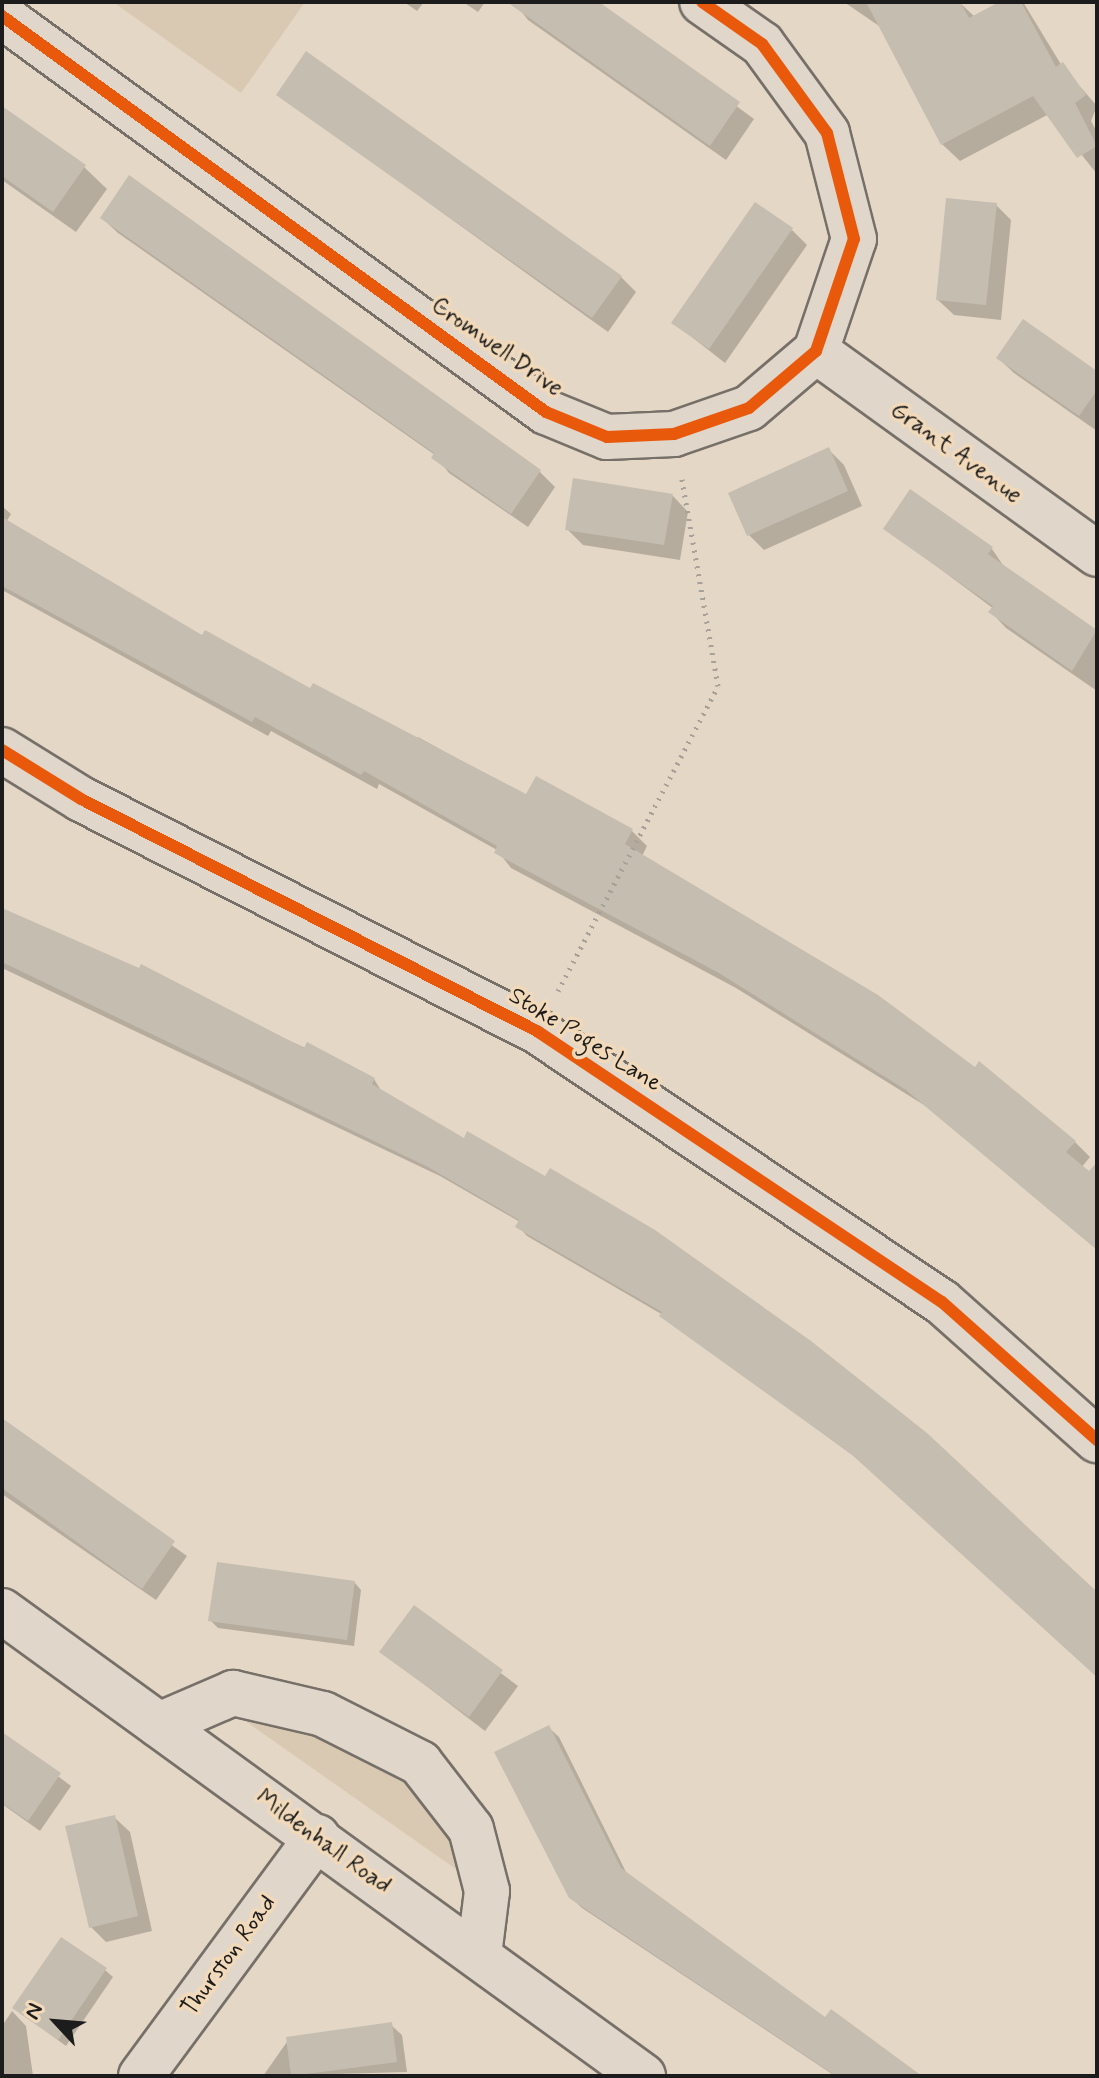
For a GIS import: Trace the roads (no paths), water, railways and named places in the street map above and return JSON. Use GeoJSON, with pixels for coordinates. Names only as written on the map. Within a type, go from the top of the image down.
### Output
{"type":"FeatureCollection","features":[{"type":"Feature","properties":{"kind":"street"},"geometry":{"type":"LineString","coordinates":[[702,2],[762,44],[827,133],[854,239],[816,351]]}},
{"type":"Feature","properties":{"kind":"street","name":"Cromwell Drive"},"geometry":{"type":"LineString","coordinates":[[2,16],[546,412],[607,437],[674,434],[749,408],[816,351]]}},
{"type":"Feature","properties":{"kind":"street","name":"Grant Avenue"},"geometry":{"type":"LineString","coordinates":[[816,351],[1097,554]]}},
{"type":"Feature","properties":{"kind":"street","name":"Stoke Poges Lane"},"geometry":{"type":"LineString","coordinates":[[2,750],[81,799],[537,1031],[942,1302],[1097,1440]]}},
{"type":"Feature","properties":{"kind":"street","name":"Mildenhall Road"},"geometry":{"type":"LineString","coordinates":[[2,1611],[643,2076]]}},
{"type":"Feature","properties":{"kind":"street"},"geometry":{"type":"LineString","coordinates":[[159,1725],[233,1693],[323,1714],[420,1763],[471,1829],[487,1891],[479,1955]]}},
{"type":"Feature","properties":{"kind":"street","name":"Thurston Road"},"geometry":{"type":"LineString","coordinates":[[141,2076],[317,1837]]}}]}
